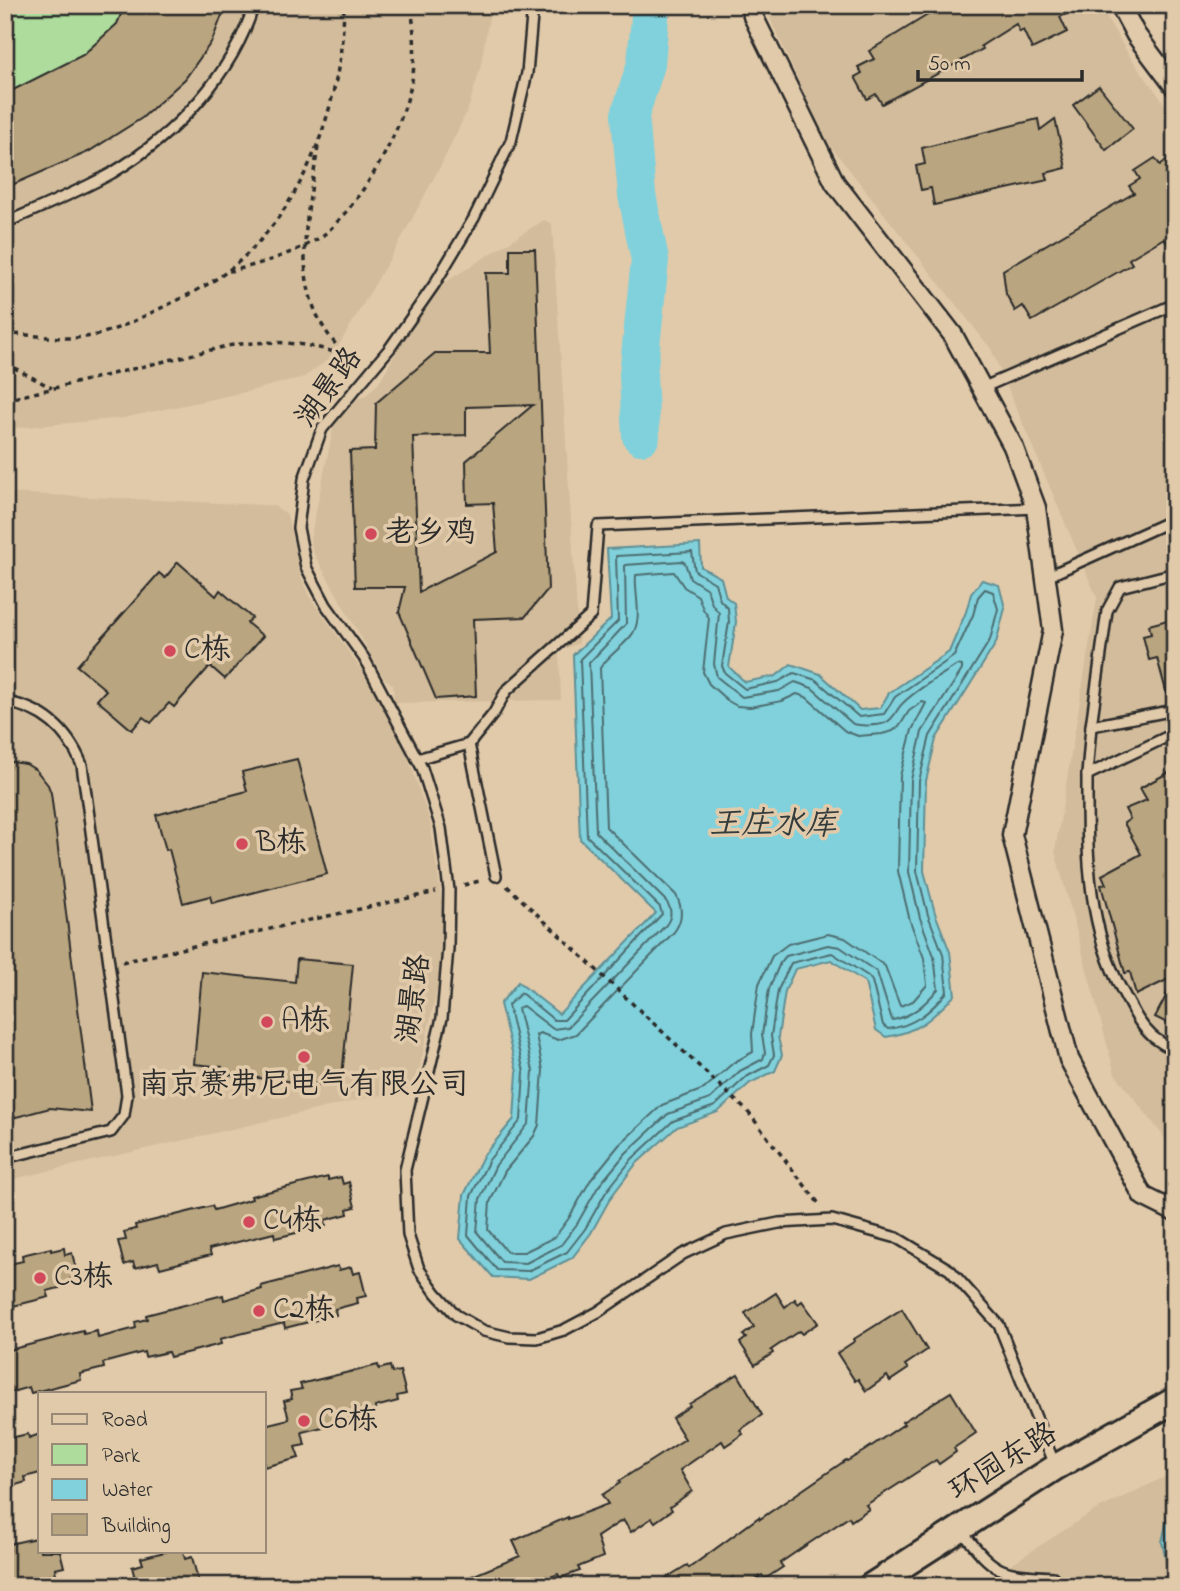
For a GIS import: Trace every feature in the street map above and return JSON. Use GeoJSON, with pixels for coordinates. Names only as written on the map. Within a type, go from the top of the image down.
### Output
{"type":"FeatureCollection","features":[{"type":"Feature","properties":{"kind":"street"},"geometry":{"type":"LineString","coordinates":[[751,5],[753,16],[835,183],[953,335],[1013,446],[1035,508],[1053,629],[1012,835],[1069,1059],[1143,1196],[1175,1212]]}},
{"type":"Feature","properties":{"kind":"street"},"geometry":{"type":"LineString","coordinates":[[1120,5],[1136,35],[1175,87]]}},
{"type":"Feature","properties":{"kind":"street","name":"环园东路"},"geometry":{"type":"LineString","coordinates":[[871,1586],[1056,1467],[1175,1400]]}},
{"type":"Feature","properties":{"kind":"lane"},"geometry":{"type":"LineString","coordinates":[[5,223],[111,173],[145,151],[175,126],[215,82],[243,36],[254,5]]}},
{"type":"Feature","properties":{"kind":"lane","name":"湖景路"},"geometry":{"type":"LineString","coordinates":[[533,5],[527,73],[511,141],[480,206],[434,285],[390,348],[322,429],[304,479],[298,528],[306,567],[326,605],[364,658],[417,759],[441,828],[449,890],[448,948],[442,1018],[405,1170],[408,1234],[419,1269],[456,1315],[484,1331],[537,1338],[564,1330],[598,1312],[683,1254],[726,1234],[779,1223],[832,1220],[897,1238],[950,1269],[999,1325],[1056,1467]]}},
{"type":"Feature","properties":{"kind":"lane"},"geometry":{"type":"LineString","coordinates":[[982,388],[1175,304]]}},
{"type":"Feature","properties":{"kind":"lane"},"geometry":{"type":"LineString","coordinates":[[417,759],[468,744],[494,713],[506,691],[591,615],[598,526],[1035,508]]}},
{"type":"Feature","properties":{"kind":"lane"},"geometry":{"type":"LineString","coordinates":[[1045,578],[1175,519]]}},
{"type":"Feature","properties":{"kind":"lane"},"geometry":{"type":"LineString","coordinates":[[1175,573],[1120,587],[1107,611],[1087,775],[1087,858],[1097,925],[1114,978],[1139,1022],[1154,1038],[1175,1051]]}},
{"type":"Feature","properties":{"kind":"lane"},"geometry":{"type":"LineString","coordinates":[[5,702],[35,711],[53,723],[69,739],[82,765],[127,1094],[124,1115],[111,1132],[5,1158]]}},
{"type":"Feature","properties":{"kind":"lane"},"geometry":{"type":"LineString","coordinates":[[1091,726],[1175,710]]}},
{"type":"Feature","properties":{"kind":"lane"},"geometry":{"type":"LineString","coordinates":[[1087,775],[1175,733]]}},
{"type":"Feature","properties":{"kind":"lane"},"geometry":{"type":"LineString","coordinates":[[468,744],[496,876]]}},
{"type":"Feature","properties":{"kind":"lane"},"geometry":{"type":"LineString","coordinates":[[960,1528],[994,1567],[1011,1575],[1053,1577],[1060,1586]]}},
{"type":"Feature","properties":{"kind":"path"},"geometry":{"type":"LineString","coordinates":[[5,334],[54,338],[100,334],[173,302],[227,271],[265,234],[281,213],[297,188],[319,142],[338,75],[344,5]]}},
{"type":"Feature","properties":{"kind":"path"},"geometry":{"type":"LineString","coordinates":[[227,271],[244,269],[304,245],[326,233],[345,212],[379,162],[402,115],[413,74],[415,54],[411,5]]}},
{"type":"Feature","properties":{"kind":"path"},"geometry":{"type":"LineString","coordinates":[[319,142],[304,245],[304,264],[310,297],[332,340],[368,374]]}},
{"type":"Feature","properties":{"kind":"path"},"geometry":{"type":"LineString","coordinates":[[5,400],[253,342],[302,343],[346,356]]}},
{"type":"Feature","properties":{"kind":"path"},"geometry":{"type":"LineString","coordinates":[[5,363],[52,388]]}},
{"type":"Feature","properties":{"kind":"path"},"geometry":{"type":"LineString","coordinates":[[110,965],[449,890],[496,876],[748,1112],[832,1220]]}},
{"type":"Feature","properties":{"kind":"shaded area"},"geometry":{"type":"Polygon","coordinates":[[[5,5],[489,5],[489,17],[480,69],[468,109],[399,243],[332,357],[304,377],[250,391],[123,418],[5,429],[5,5]]]}},
{"type":"Feature","properties":{"kind":"shaded area"},"geometry":{"type":"Polygon","coordinates":[[[768,5],[1099,5],[1129,55],[1175,118],[1175,1151],[1115,1074],[1055,851],[1097,598],[991,349],[825,139],[770,18],[768,5]]]}},
{"type":"Feature","properties":{"kind":"shaded area"},"geometry":{"type":"Polygon","coordinates":[[[1159,5],[1175,5],[1175,31],[1165,15],[1159,5]]]}},
{"type":"Feature","properties":{"kind":"shaded area"},"geometry":{"type":"Polygon","coordinates":[[[544,220],[552,224],[579,643],[559,651],[561,700],[394,703],[393,685],[384,678],[313,552],[310,540],[336,415],[344,406],[366,395],[378,384],[429,296],[438,287],[544,220]]]}},
{"type":"Feature","properties":{"kind":"shaded area"},"geometry":{"type":"Polygon","coordinates":[[[5,493],[264,505],[274,506],[287,514],[300,574],[310,597],[377,692],[407,754],[430,822],[442,902],[442,966],[416,1085],[5,1181],[5,493]]]}},
{"type":"Feature","properties":{"kind":"shaded area"},"geometry":{"type":"Polygon","coordinates":[[[1175,1472],[1175,1586],[977,1586],[1094,1511],[1175,1472]]]}},
{"type":"Feature","properties":{"kind":"green space"},"geometry":{"type":"Polygon","coordinates":[[[5,5],[125,5],[117,24],[83,55],[5,94],[5,5]]]}},
{"type":"Feature","properties":{"kind":"water","name":"王庄水库"},"geometry":{"type":"Polygon","coordinates":[[[700,544],[701,567],[721,578],[726,597],[734,603],[736,622],[729,667],[745,682],[776,676],[791,664],[820,674],[860,710],[880,708],[889,693],[949,652],[971,594],[982,580],[999,585],[1005,608],[996,643],[936,739],[926,781],[924,871],[935,913],[950,952],[955,995],[916,1028],[886,1037],[876,1030],[865,982],[831,960],[795,969],[785,991],[778,1037],[782,1055],[775,1071],[750,1083],[718,1112],[677,1127],[636,1164],[572,1258],[529,1279],[493,1277],[460,1239],[464,1195],[483,1156],[514,1119],[517,1072],[500,1004],[518,982],[559,1014],[656,913],[580,839],[573,655],[611,619],[607,549],[700,544]]]}},
{"type":"Feature","properties":{"kind":"water"},"geometry":{"type":"Polygon","coordinates":[[[1175,1510],[1175,1574],[1168,1569],[1162,1542],[1168,1515],[1175,1510]]]}},
{"type":"Feature","properties":{"kind":"building"},"geometry":{"type":"Polygon","coordinates":[[[125,5],[226,5],[212,41],[185,79],[142,118],[88,152],[5,188],[5,94],[83,55],[117,24],[125,5]]]}},
{"type":"Feature","properties":{"kind":"building"},"geometry":{"type":"Polygon","coordinates":[[[944,5],[1084,5],[1060,17],[1067,32],[1032,49],[1023,30],[1020,32],[1016,24],[981,46],[983,49],[882,104],[876,94],[867,99],[855,77],[862,73],[858,67],[874,59],[869,51],[944,5]]]}},
{"type":"Feature","properties":{"kind":"building"},"geometry":{"type":"Polygon","coordinates":[[[1099,86],[1133,129],[1106,150],[1073,105],[1099,86]]]}},
{"type":"Feature","properties":{"kind":"building"},"geometry":{"type":"Polygon","coordinates":[[[1038,119],[1040,130],[1055,119],[1066,168],[1046,173],[1048,180],[934,205],[931,188],[921,190],[916,166],[925,164],[922,148],[1038,119]]]}},
{"type":"Feature","properties":{"kind":"building"},"geometry":{"type":"Polygon","coordinates":[[[1155,158],[1160,165],[1169,158],[1175,169],[1175,254],[1164,238],[1129,259],[1132,264],[1032,321],[1023,306],[1015,311],[1006,294],[1003,270],[1134,193],[1129,186],[1140,179],[1135,171],[1155,158]]]}},
{"type":"Feature","properties":{"kind":"building"},"geometry":{"type":"Polygon","coordinates":[[[510,249],[535,249],[548,589],[525,617],[473,619],[476,696],[436,699],[399,612],[405,587],[355,587],[350,451],[375,450],[376,403],[435,353],[490,353],[486,273],[510,273],[510,249]],[[533,405],[466,407],[466,435],[413,437],[419,592],[497,552],[493,503],[467,504],[466,461],[533,405]]]}},
{"type":"Feature","properties":{"kind":"building","name":"C栋"},"geometry":{"type":"Polygon","coordinates":[[[178,562],[216,596],[220,590],[252,618],[247,623],[263,636],[225,679],[210,666],[174,707],[169,703],[151,723],[143,717],[132,730],[97,700],[106,690],[77,666],[159,573],[165,578],[178,562]]]}},
{"type":"Feature","properties":{"kind":"building"},"geometry":{"type":"Polygon","coordinates":[[[1175,618],[1175,701],[1169,702],[1157,658],[1149,660],[1143,636],[1151,634],[1149,625],[1175,618]]]}},
{"type":"Feature","properties":{"kind":"building","name":"B栋"},"geometry":{"type":"Polygon","coordinates":[[[297,759],[327,874],[212,903],[210,896],[183,903],[169,849],[166,850],[156,815],[247,791],[242,772],[297,759]]]}},
{"type":"Feature","properties":{"kind":"building"},"geometry":{"type":"Polygon","coordinates":[[[5,761],[26,764],[36,770],[51,793],[91,1112],[50,1108],[5,1120],[5,761]]]}},
{"type":"Feature","properties":{"kind":"building"},"geometry":{"type":"Polygon","coordinates":[[[1175,769],[1175,976],[1136,995],[1130,972],[1125,973],[1101,885],[1106,884],[1102,875],[1141,854],[1124,823],[1130,819],[1125,809],[1147,800],[1140,788],[1175,769]]]}},
{"type":"Feature","properties":{"kind":"building","name":"A栋"},"geometry":{"type":"Polygon","coordinates":[[[297,959],[353,964],[341,1087],[221,1074],[222,1067],[194,1064],[202,972],[295,982],[297,959]]]}},
{"type":"Feature","properties":{"kind":"building"},"geometry":{"type":"Polygon","coordinates":[[[1175,979],[1175,1027],[1155,1017],[1175,979]]]}},
{"type":"Feature","properties":{"kind":"building","name":"C4栋"},"geometry":{"type":"Polygon","coordinates":[[[328,1177],[328,1180],[341,1177],[343,1184],[349,1182],[355,1207],[347,1209],[348,1214],[325,1220],[326,1226],[275,1238],[274,1233],[209,1249],[211,1255],[160,1268],[158,1262],[135,1268],[133,1262],[124,1265],[118,1241],[126,1240],[124,1232],[136,1229],[135,1225],[212,1206],[214,1210],[252,1199],[251,1196],[328,1177]]]}},
{"type":"Feature","properties":{"kind":"building","name":"C3栋"},"geometry":{"type":"Polygon","coordinates":[[[51,1248],[51,1251],[64,1248],[65,1255],[72,1253],[78,1277],[70,1279],[71,1285],[47,1291],[49,1297],[5,1308],[5,1265],[23,1261],[22,1255],[51,1248]]]}},
{"type":"Feature","properties":{"kind":"building","name":"C2栋"},"geometry":{"type":"Polygon","coordinates":[[[338,1266],[339,1270],[351,1267],[353,1274],[360,1272],[366,1296],[357,1298],[358,1303],[335,1309],[336,1315],[285,1328],[284,1323],[220,1339],[221,1344],[170,1357],[168,1352],[145,1357],[144,1352],[103,1363],[104,1368],[80,1374],[81,1380],[31,1393],[29,1387],[5,1394],[5,1351],[83,1331],[84,1334],[97,1331],[98,1338],[136,1328],[135,1322],[147,1319],[146,1315],[223,1295],[224,1300],[262,1289],[261,1286],[338,1266]]]}},
{"type":"Feature","properties":{"kind":"building"},"geometry":{"type":"Polygon","coordinates":[[[776,1293],[785,1307],[795,1299],[798,1304],[802,1301],[818,1323],[802,1334],[799,1331],[755,1365],[740,1343],[746,1338],[743,1335],[754,1327],[745,1313],[776,1293]]]}},
{"type":"Feature","properties":{"kind":"building"},"geometry":{"type":"Polygon","coordinates":[[[902,1309],[927,1350],[905,1365],[908,1369],[890,1381],[887,1376],[866,1391],[858,1379],[855,1381],[837,1353],[902,1309]]]}},
{"type":"Feature","properties":{"kind":"building","name":"C6栋"},"geometry":{"type":"Polygon","coordinates":[[[378,1365],[379,1369],[390,1366],[392,1373],[400,1371],[406,1394],[397,1396],[398,1401],[375,1407],[376,1414],[302,1432],[305,1445],[295,1447],[299,1458],[266,1466],[266,1425],[289,1419],[284,1401],[292,1399],[290,1391],[302,1389],[300,1384],[378,1365]]]}},
{"type":"Feature","properties":{"kind":"building"},"geometry":{"type":"Polygon","coordinates":[[[738,1374],[762,1415],[740,1430],[743,1434],[725,1446],[722,1441],[680,1470],[692,1491],[670,1507],[672,1510],[655,1522],[652,1518],[631,1532],[623,1520],[597,1537],[603,1557],[578,1567],[580,1571],[560,1578],[558,1574],[528,1586],[448,1586],[520,1556],[513,1541],[568,1517],[608,1504],[602,1495],[685,1439],[672,1418],[690,1406],[689,1404],[738,1374]]]}},
{"type":"Feature","properties":{"kind":"building"},"geometry":{"type":"Polygon","coordinates":[[[951,1392],[976,1433],[954,1448],[956,1452],[939,1464],[936,1460],[866,1505],[869,1509],[851,1521],[849,1517],[780,1563],[783,1567],[765,1579],[762,1575],[746,1586],[739,1586],[733,1577],[719,1586],[653,1586],[687,1565],[689,1568],[759,1517],[760,1519],[904,1424],[902,1422],[951,1392]]]}},
{"type":"Feature","properties":{"kind":"building"},"geometry":{"type":"Polygon","coordinates":[[[38,1435],[38,1474],[25,1477],[26,1482],[5,1488],[5,1439],[38,1435]]]}},
{"type":"Feature","properties":{"kind":"building"},"geometry":{"type":"Polygon","coordinates":[[[36,1538],[38,1552],[60,1552],[64,1567],[55,1569],[56,1574],[33,1580],[35,1586],[5,1586],[5,1551],[10,1550],[9,1544],[36,1538]]]}},
{"type":"Feature","properties":{"kind":"building"},"geometry":{"type":"Polygon","coordinates":[[[164,1552],[183,1552],[185,1559],[192,1557],[198,1580],[189,1583],[189,1586],[137,1586],[132,1567],[143,1564],[141,1558],[164,1552]]]}},
{"type":"Feature","properties":{"kind":"waterway"},"geometry":{"type":"LineString","coordinates":[[641,436],[638,375],[650,260],[637,195],[630,115],[646,64],[651,5]]}},
{"type":"Feature","properties":{"kind":"place","name":"老乡鸡"},"geometry":{"type":"Point","coordinates":[371,534]}},
{"type":"Feature","properties":{"kind":"place","name":"C栋"},"geometry":{"type":"Point","coordinates":[170,651]}},
{"type":"Feature","properties":{"kind":"place","name":"B栋"},"geometry":{"type":"Point","coordinates":[242,844]}},
{"type":"Feature","properties":{"kind":"place","name":"A栋"},"geometry":{"type":"Point","coordinates":[267,1022]}},
{"type":"Feature","properties":{"kind":"place","name":"南京赛弗尼电气有限公司"},"geometry":{"type":"Point","coordinates":[304,1057]}},
{"type":"Feature","properties":{"kind":"place","name":"C4栋"},"geometry":{"type":"Point","coordinates":[249,1222]}},
{"type":"Feature","properties":{"kind":"place","name":"C3栋"},"geometry":{"type":"Point","coordinates":[40,1278]}},
{"type":"Feature","properties":{"kind":"place","name":"C2栋"},"geometry":{"type":"Point","coordinates":[259,1311]}},
{"type":"Feature","properties":{"kind":"place","name":"C6栋"},"geometry":{"type":"Point","coordinates":[304,1421]}}]}
